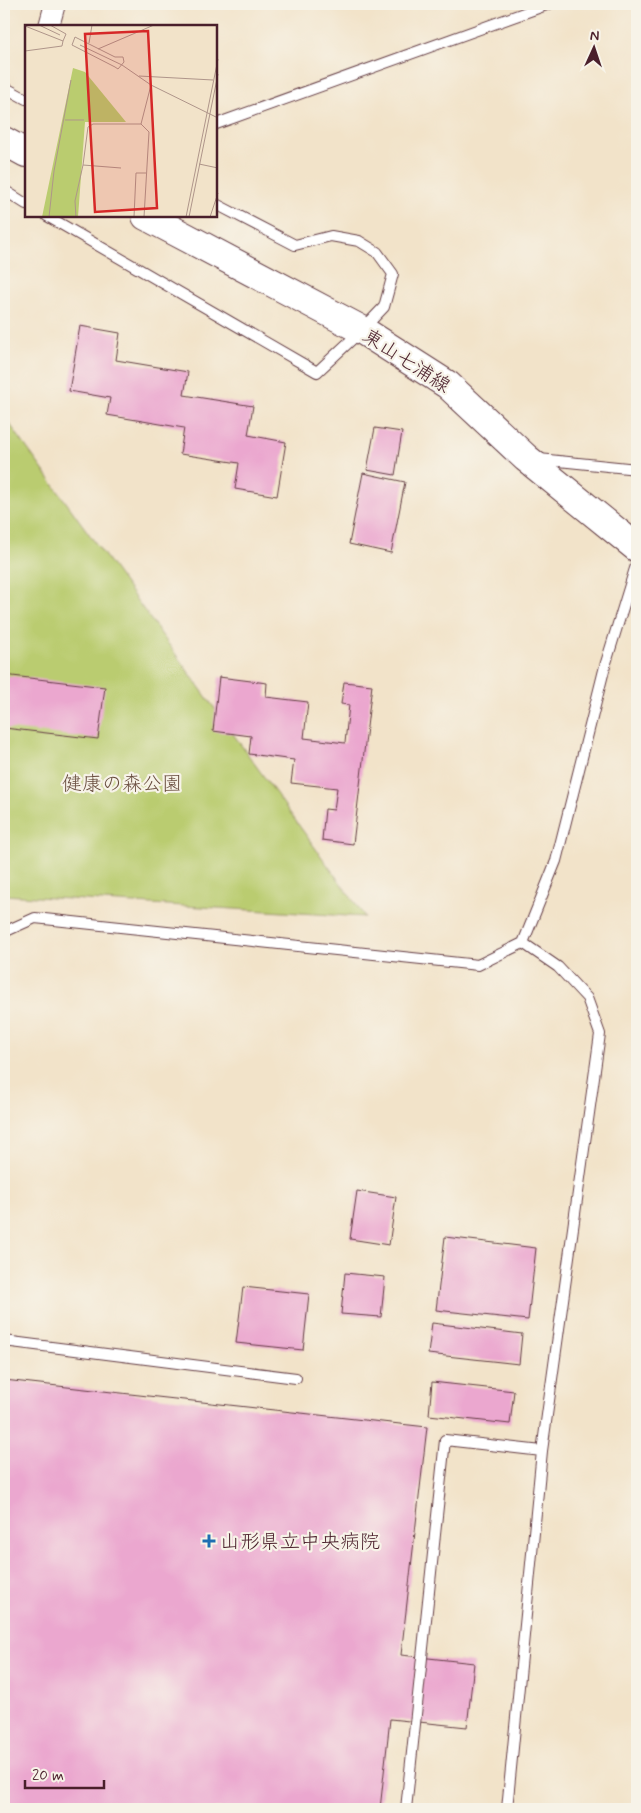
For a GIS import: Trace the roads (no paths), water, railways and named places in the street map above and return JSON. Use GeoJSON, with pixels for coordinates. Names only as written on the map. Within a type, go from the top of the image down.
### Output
{"type":"FeatureCollection","features":[{"type":"Feature","properties":{"kind":"main road"},"geometry":{"type":"LineString","coordinates":[[4,142],[25,152]]}},
{"type":"Feature","properties":{"kind":"main road","name":"東山七浦線"},"geometry":{"type":"LineString","coordinates":[[150,218],[362,330],[448,385],[526,458],[637,548]]}},
{"type":"Feature","properties":{"kind":"street"},"geometry":{"type":"LineString","coordinates":[[49,25],[55,4]]}},
{"type":"Feature","properties":{"kind":"lane"},"geometry":{"type":"LineString","coordinates":[[218,123],[549,4]]}},
{"type":"Feature","properties":{"kind":"lane"},"geometry":{"type":"LineString","coordinates":[[4,87],[25,98]]}},
{"type":"Feature","properties":{"kind":"lane"},"geometry":{"type":"LineString","coordinates":[[4,190],[25,203]]}},
{"type":"Feature","properties":{"kind":"lane"},"geometry":{"type":"LineString","coordinates":[[50,218],[317,372],[384,307],[393,274],[377,252],[359,241],[331,236],[295,245],[218,205]]}},
{"type":"Feature","properties":{"kind":"lane"},"geometry":{"type":"LineString","coordinates":[[526,458],[637,469]]}},
{"type":"Feature","properties":{"kind":"lane"},"geometry":{"type":"LineString","coordinates":[[4,932],[35,918],[478,965],[523,943],[556,861],[605,666],[637,562]]}},
{"type":"Feature","properties":{"kind":"lane"},"geometry":{"type":"LineString","coordinates":[[507,1809],[542,1451],[600,1034],[587,998],[558,967],[523,943]]}},
{"type":"Feature","properties":{"kind":"lane"},"geometry":{"type":"LineString","coordinates":[[4,1341],[296,1378]]}},
{"type":"Feature","properties":{"kind":"lane"},"geometry":{"type":"LineString","coordinates":[[406,1809],[445,1440],[542,1451]]}},
{"type":"Feature","properties":{"kind":"place","name":"山形県立中央病院"},"geometry":{"type":"Point","coordinates":[209,1541]}},
{"type":"Feature","properties":{"kind":"park label","name":"健康の森公園"},"geometry":{"type":"Point","coordinates":[122,783]}}]}
